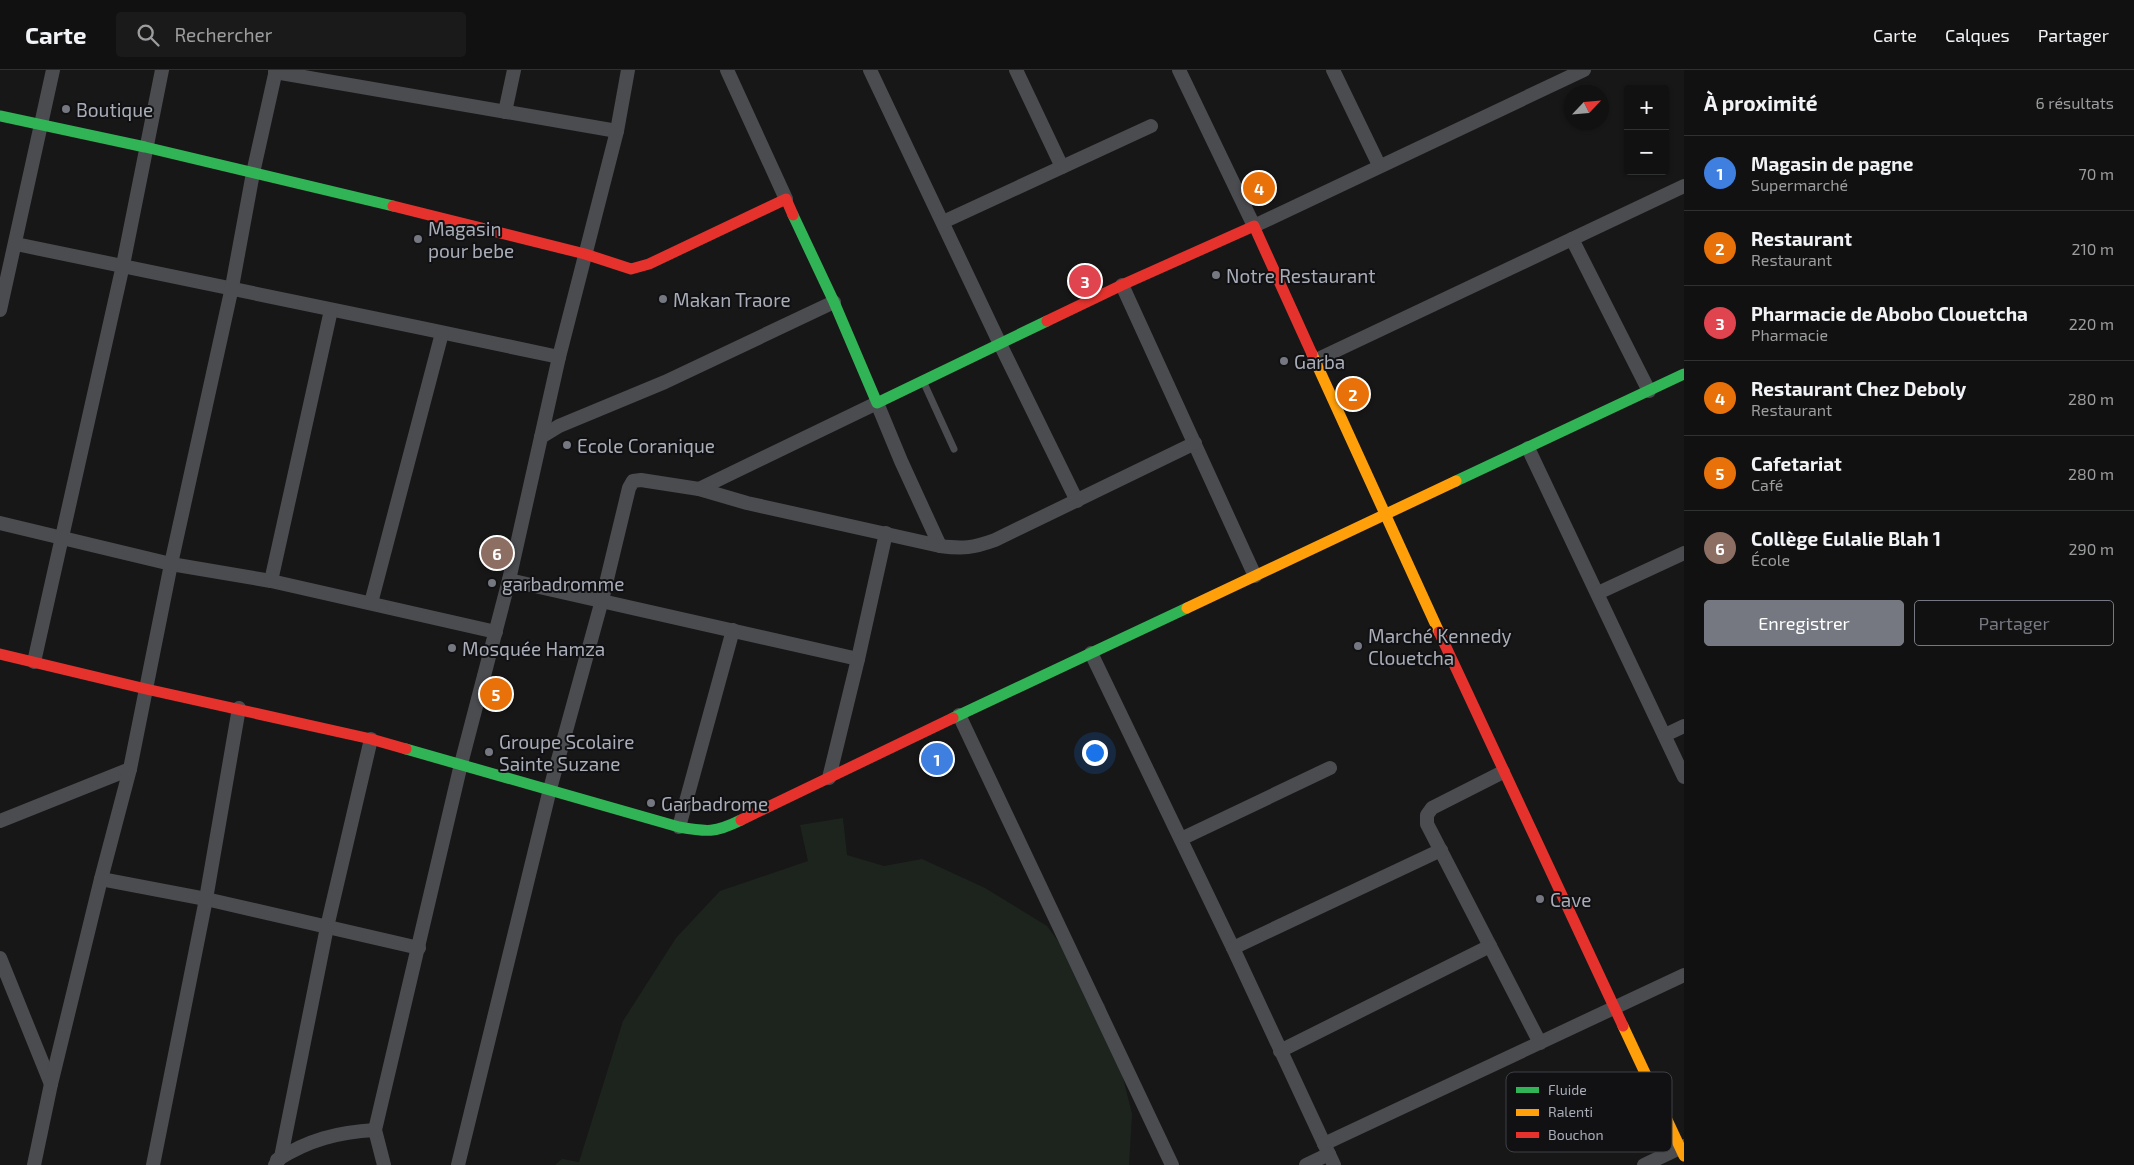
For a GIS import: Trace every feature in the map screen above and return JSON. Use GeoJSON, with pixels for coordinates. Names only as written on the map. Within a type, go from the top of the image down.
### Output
{"type":"FeatureCollection","features":[{"type":"Feature","properties":{"kind":"street"},"geometry":{"type":"LineString","coordinates":[[0,310],[53,70]]}},
{"type":"Feature","properties":{"kind":"street"},"geometry":{"type":"LineString","coordinates":[[34,662],[123,265],[145,147],[162,70]]}},
{"type":"Feature","properties":{"kind":"street"},"geometry":{"type":"LineString","coordinates":[[505,112],[514,70]]}},
{"type":"Feature","properties":{"kind":"street"},"geometry":{"type":"LineString","coordinates":[[384,1165],[375,1130],[461,764],[509,580],[559,357],[617,131],[628,70]]}},
{"type":"Feature","properties":{"kind":"street"},"geometry":{"type":"LineString","coordinates":[[728,70],[834,302],[905,470],[940,546]]}},
{"type":"Feature","properties":{"kind":"street"},"geometry":{"type":"LineString","coordinates":[[870,70],[1077,501]]}},
{"type":"Feature","properties":{"kind":"street"},"geometry":{"type":"LineString","coordinates":[[1016,70],[1062,167]]}},
{"type":"Feature","properties":{"kind":"street"},"geometry":{"type":"LineString","coordinates":[[1180,70],[1254,226],[1503,772],[1645,1072]]}},
{"type":"Feature","properties":{"kind":"street"},"geometry":{"type":"LineString","coordinates":[[1333,70],[1380,165]]}},
{"type":"Feature","properties":{"kind":"street"},"geometry":{"type":"LineString","coordinates":[[699,490],[1122,285],[1254,226],[1584,70]]}},
{"type":"Feature","properties":{"kind":"street"},"geometry":{"type":"LineString","coordinates":[[34,1165],[51,1084],[101,879],[130,770],[171,564],[232,287],[253,173],[276,71],[617,131]]}},
{"type":"Feature","properties":{"kind":"street"},"geometry":{"type":"LineString","coordinates":[[0,116],[145,147],[412,210],[585,254],[631,269],[648,264],[786,199]]}},
{"type":"Feature","properties":{"kind":"street"},"geometry":{"type":"LineString","coordinates":[[943,222],[1151,126]]}},
{"type":"Feature","properties":{"kind":"street"},"geometry":{"type":"LineString","coordinates":[[1314,361],[1684,186]]}},
{"type":"Feature","properties":{"kind":"street"},"geometry":{"type":"LineString","coordinates":[[1572,239],[1649,391]]}},
{"type":"Feature","properties":{"kind":"street"},"geometry":{"type":"LineString","coordinates":[[16,244],[232,287],[331,310],[559,357]]}},
{"type":"Feature","properties":{"kind":"street"},"geometry":{"type":"LineString","coordinates":[[1122,285],[1254,576]]}},
{"type":"Feature","properties":{"kind":"street"},"geometry":{"type":"LineString","coordinates":[[541,437],[559,426],[665,382],[834,302]]}},
{"type":"Feature","properties":{"kind":"street"},"geometry":{"type":"LineString","coordinates":[[271,582],[331,310]]}},
{"type":"Feature","properties":{"kind":"street"},"geometry":{"type":"LineString","coordinates":[[371,603],[442,333]]}},
{"type":"Feature","properties":{"kind":"street"},"geometry":{"type":"LineString","coordinates":[[0,654],[146,689],[239,708],[371,739],[679,827],[708,832],[725,828],[959,715],[1684,374]]}},
{"type":"Feature","properties":{"kind":"street"},"geometry":{"type":"LineString","coordinates":[[458,1165],[550,789],[602,600],[629,488],[633,482],[641,480],[699,490],[940,546],[973,548],[995,540],[1195,444]]}},
{"type":"Feature","properties":{"kind":"street"},"geometry":{"type":"LineString","coordinates":[[1528,448],[1684,778]]}},
{"type":"Feature","properties":{"kind":"street"},"geometry":{"type":"LineString","coordinates":[[0,523],[171,564],[271,582],[496,632]]}},
{"type":"Feature","properties":{"kind":"street"},"geometry":{"type":"LineString","coordinates":[[829,778],[886,533]]}},
{"type":"Feature","properties":{"kind":"street"},"geometry":{"type":"LineString","coordinates":[[1598,593],[1684,553]]}},
{"type":"Feature","properties":{"kind":"street"},"geometry":{"type":"LineString","coordinates":[[509,580],[858,659]]}},
{"type":"Feature","properties":{"kind":"street"},"geometry":{"type":"LineString","coordinates":[[679,827],[733,630]]}},
{"type":"Feature","properties":{"kind":"street"},"geometry":{"type":"LineString","coordinates":[[1091,653],[1233,948],[1329,1154]]}},
{"type":"Feature","properties":{"kind":"street"},"geometry":{"type":"LineString","coordinates":[[153,1165],[206,899],[239,708]]}},
{"type":"Feature","properties":{"kind":"street"},"geometry":{"type":"LineString","coordinates":[[959,715],[1172,1165]]}},
{"type":"Feature","properties":{"kind":"street"},"geometry":{"type":"LineString","coordinates":[[1665,735],[1684,726]]}},
{"type":"Feature","properties":{"kind":"street"},"geometry":{"type":"LineString","coordinates":[[275,1162],[371,739]]}},
{"type":"Feature","properties":{"kind":"street"},"geometry":{"type":"LineString","coordinates":[[1181,840],[1330,768]]}},
{"type":"Feature","properties":{"kind":"street"},"geometry":{"type":"LineString","coordinates":[[0,821],[130,770]]}},
{"type":"Feature","properties":{"kind":"street"},"geometry":{"type":"LineString","coordinates":[[1503,772],[1432,808],[1428,815],[1427,824],[1540,1043]]}},
{"type":"Feature","properties":{"kind":"street"},"geometry":{"type":"LineString","coordinates":[[1233,948],[1441,850]]}},
{"type":"Feature","properties":{"kind":"street"},"geometry":{"type":"LineString","coordinates":[[101,879],[206,899],[419,948]]}},
{"type":"Feature","properties":{"kind":"street"},"geometry":{"type":"LineString","coordinates":[[1280,1051],[1490,946]]}},
{"type":"Feature","properties":{"kind":"street"},"geometry":{"type":"LineString","coordinates":[[0,958],[51,1084]]}},
{"type":"Feature","properties":{"kind":"street"},"geometry":{"type":"LineString","coordinates":[[1306,1165],[1540,1043],[1684,975]]}},
{"type":"Feature","properties":{"kind":"street"},"geometry":{"type":"LineString","coordinates":[[1644,1165],[1683,1150],[1672,1128]]}},
{"type":"Feature","properties":{"kind":"street"},"geometry":{"type":"LineString","coordinates":[[275,1162],[328,1136],[346,1132],[375,1130]]}},
{"type":"Feature","properties":{"kind":"lane"},"geometry":{"type":"LineString","coordinates":[[923,381],[954,449]]}},
{"type":"Feature","properties":{"kind":"shaded area"},"geometry":{"type":"Polygon","coordinates":[[[843,818],[847,855],[884,866],[922,859],[985,888],[1047,926],[1105,1005],[1132,1114],[1129,1165],[555,1165],[562,1159],[579,1162],[623,1021],[676,938],[720,891],[808,861],[800,825],[843,818]]]}},
{"type":"Feature","properties":{"kind":"traffic: fast"},"geometry":{"type":"LineString","coordinates":[[0,116],[145,147],[393,206]]}},
{"type":"Feature","properties":{"kind":"traffic: fast"},"geometry":{"type":"LineString","coordinates":[[793,215],[834,302],[877,403],[1047,321]]}},
{"type":"Feature","properties":{"kind":"traffic: fast"},"geometry":{"type":"LineString","coordinates":[[1456,481],[1684,374]]}},
{"type":"Feature","properties":{"kind":"traffic: fast"},"geometry":{"type":"LineString","coordinates":[[953,718],[1187,608]]}},
{"type":"Feature","properties":{"kind":"traffic: fast"},"geometry":{"type":"LineString","coordinates":[[406,749],[679,827],[711,830],[741,820]]}},
{"type":"Feature","properties":{"kind":"traffic: slow"},"geometry":{"type":"LineString","coordinates":[[1312,354],[1439,632]]}},
{"type":"Feature","properties":{"kind":"traffic: slow"},"geometry":{"type":"LineString","coordinates":[[1187,608],[1456,481]]}},
{"type":"Feature","properties":{"kind":"traffic: slow"},"geometry":{"type":"LineString","coordinates":[[1623,1026],[1645,1072]]}},
{"type":"Feature","properties":{"kind":"traffic: slow"},"geometry":{"type":"LineString","coordinates":[[1672,1130],[1684,1156]]}},
{"type":"Feature","properties":{"kind":"traffic: jam"},"geometry":{"type":"LineString","coordinates":[[393,206],[585,254],[631,269],[649,264],[786,199],[793,215]]}},
{"type":"Feature","properties":{"kind":"traffic: jam"},"geometry":{"type":"LineString","coordinates":[[1047,321],[1254,226],[1312,354]]}},
{"type":"Feature","properties":{"kind":"traffic: jam"},"geometry":{"type":"LineString","coordinates":[[1439,632],[1623,1026]]}},
{"type":"Feature","properties":{"kind":"traffic: jam"},"geometry":{"type":"LineString","coordinates":[[0,654],[146,689],[371,739],[406,749]]}},
{"type":"Feature","properties":{"kind":"traffic: jam"},"geometry":{"type":"LineString","coordinates":[[741,820],[953,718]]}},
{"type":"Feature","properties":{"kind":"place","name":"Boutique"},"geometry":{"type":"Point","coordinates":[66,109]}},
{"type":"Feature","properties":{"kind":"place","name":"Restaurant Chez Deboly"},"geometry":{"type":"Point","coordinates":[1259,188]}},
{"type":"Feature","properties":{"kind":"place","name":"Magasin pour bebe"},"geometry":{"type":"Point","coordinates":[418,239]}},
{"type":"Feature","properties":{"kind":"place","name":"Notre Restaurant"},"geometry":{"type":"Point","coordinates":[1216,275]}},
{"type":"Feature","properties":{"kind":"place","name":"Pharmacie de Abobo Clouetcha"},"geometry":{"type":"Point","coordinates":[1085,281]}},
{"type":"Feature","properties":{"kind":"place","name":"Makan Traore"},"geometry":{"type":"Point","coordinates":[663,299]}},
{"type":"Feature","properties":{"kind":"place","name":"Garba"},"geometry":{"type":"Point","coordinates":[1284,361]}},
{"type":"Feature","properties":{"kind":"place","name":"Restaurant"},"geometry":{"type":"Point","coordinates":[1353,394]}},
{"type":"Feature","properties":{"kind":"place","name":"Ecole Coranique"},"geometry":{"type":"Point","coordinates":[567,445]}},
{"type":"Feature","properties":{"kind":"place","name":"Collège Eulalie Blah 1"},"geometry":{"type":"Point","coordinates":[497,553]}},
{"type":"Feature","properties":{"kind":"place","name":"garbadromme"},"geometry":{"type":"Point","coordinates":[492,583]}},
{"type":"Feature","properties":{"kind":"place","name":"Marché Kennedy Clouetcha"},"geometry":{"type":"Point","coordinates":[1358,646]}},
{"type":"Feature","properties":{"kind":"place","name":"Mosquée Hamza"},"geometry":{"type":"Point","coordinates":[452,648]}},
{"type":"Feature","properties":{"kind":"place","name":"Cafetariat"},"geometry":{"type":"Point","coordinates":[496,694]}},
{"type":"Feature","properties":{"kind":"place","name":"Groupe Scolaire Sainte Suzane"},"geometry":{"type":"Point","coordinates":[489,752]}},
{"type":"Feature","properties":{"kind":"place","name":"Magasin de pagne"},"geometry":{"type":"Point","coordinates":[937,759]}},
{"type":"Feature","properties":{"kind":"place","name":"Garbadrome"},"geometry":{"type":"Point","coordinates":[651,803]}},
{"type":"Feature","properties":{"kind":"place","name":"Cave"},"geometry":{"type":"Point","coordinates":[1540,899]}}]}
